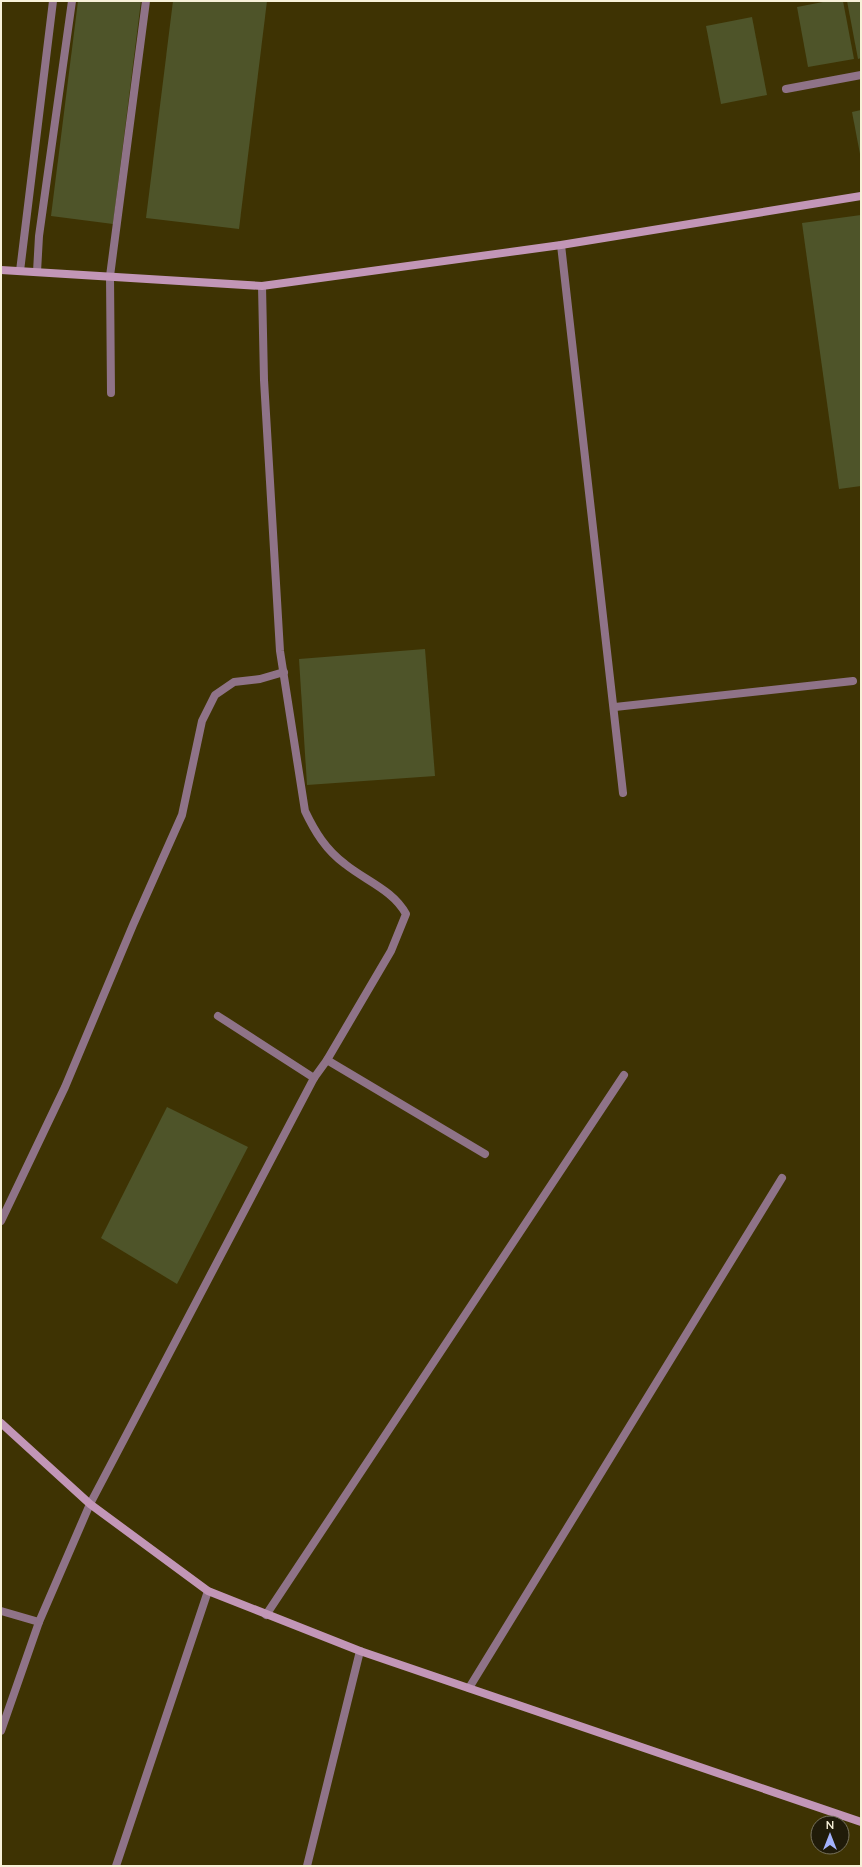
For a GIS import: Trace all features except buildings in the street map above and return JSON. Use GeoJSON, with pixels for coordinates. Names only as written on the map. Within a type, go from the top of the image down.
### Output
{"type":"FeatureCollection","features":[{"type":"Feature","properties":{"kind":"street"},"geometry":{"type":"LineString","coordinates":[[20,271],[54,1]]}},
{"type":"Feature","properties":{"kind":"street"},"geometry":{"type":"LineString","coordinates":[[37,272],[39,236],[72,1]]}},
{"type":"Feature","properties":{"kind":"street"},"geometry":{"type":"LineString","coordinates":[[110,394],[110,276],[146,1]]}},
{"type":"Feature","properties":{"kind":"street"},"geometry":{"type":"LineString","coordinates":[[786,89],[861,75]]}},
{"type":"Feature","properties":{"kind":"street"},"geometry":{"type":"LineString","coordinates":[[1,270],[262,286],[562,245],[861,196]]}},
{"type":"Feature","properties":{"kind":"street"},"geometry":{"type":"LineString","coordinates":[[562,245],[615,707],[623,793]]}},
{"type":"Feature","properties":{"kind":"street"},"geometry":{"type":"LineString","coordinates":[[1,1732],[39,1622],[90,1504],[314,1078],[327,1060],[391,951],[406,914],[399,902],[345,865],[324,844],[315,832],[305,811],[280,651],[264,380],[262,286]]}},
{"type":"Feature","properties":{"kind":"street"},"geometry":{"type":"LineString","coordinates":[[1,1221],[65,1087],[133,925],[182,815],[202,721],[215,695],[234,682],[284,672]]}},
{"type":"Feature","properties":{"kind":"street"},"geometry":{"type":"LineString","coordinates":[[615,707],[853,681]]}},
{"type":"Feature","properties":{"kind":"street"},"geometry":{"type":"LineString","coordinates":[[218,1016],[314,1078]]}},
{"type":"Feature","properties":{"kind":"street"},"geometry":{"type":"LineString","coordinates":[[327,1060],[485,1154]]}},
{"type":"Feature","properties":{"kind":"street"},"geometry":{"type":"LineString","coordinates":[[266,1614],[624,1074]]}},
{"type":"Feature","properties":{"kind":"street"},"geometry":{"type":"LineString","coordinates":[[469,1688],[782,1178]]}},
{"type":"Feature","properties":{"kind":"street"},"geometry":{"type":"LineString","coordinates":[[1,1424],[90,1504],[208,1591],[360,1651],[861,1822]]}},
{"type":"Feature","properties":{"kind":"street"},"geometry":{"type":"LineString","coordinates":[[116,1866],[208,1591]]}},
{"type":"Feature","properties":{"kind":"street"},"geometry":{"type":"LineString","coordinates":[[1,1611],[39,1622]]}},
{"type":"Feature","properties":{"kind":"street"},"geometry":{"type":"LineString","coordinates":[[307,1866],[360,1651]]}}]}
